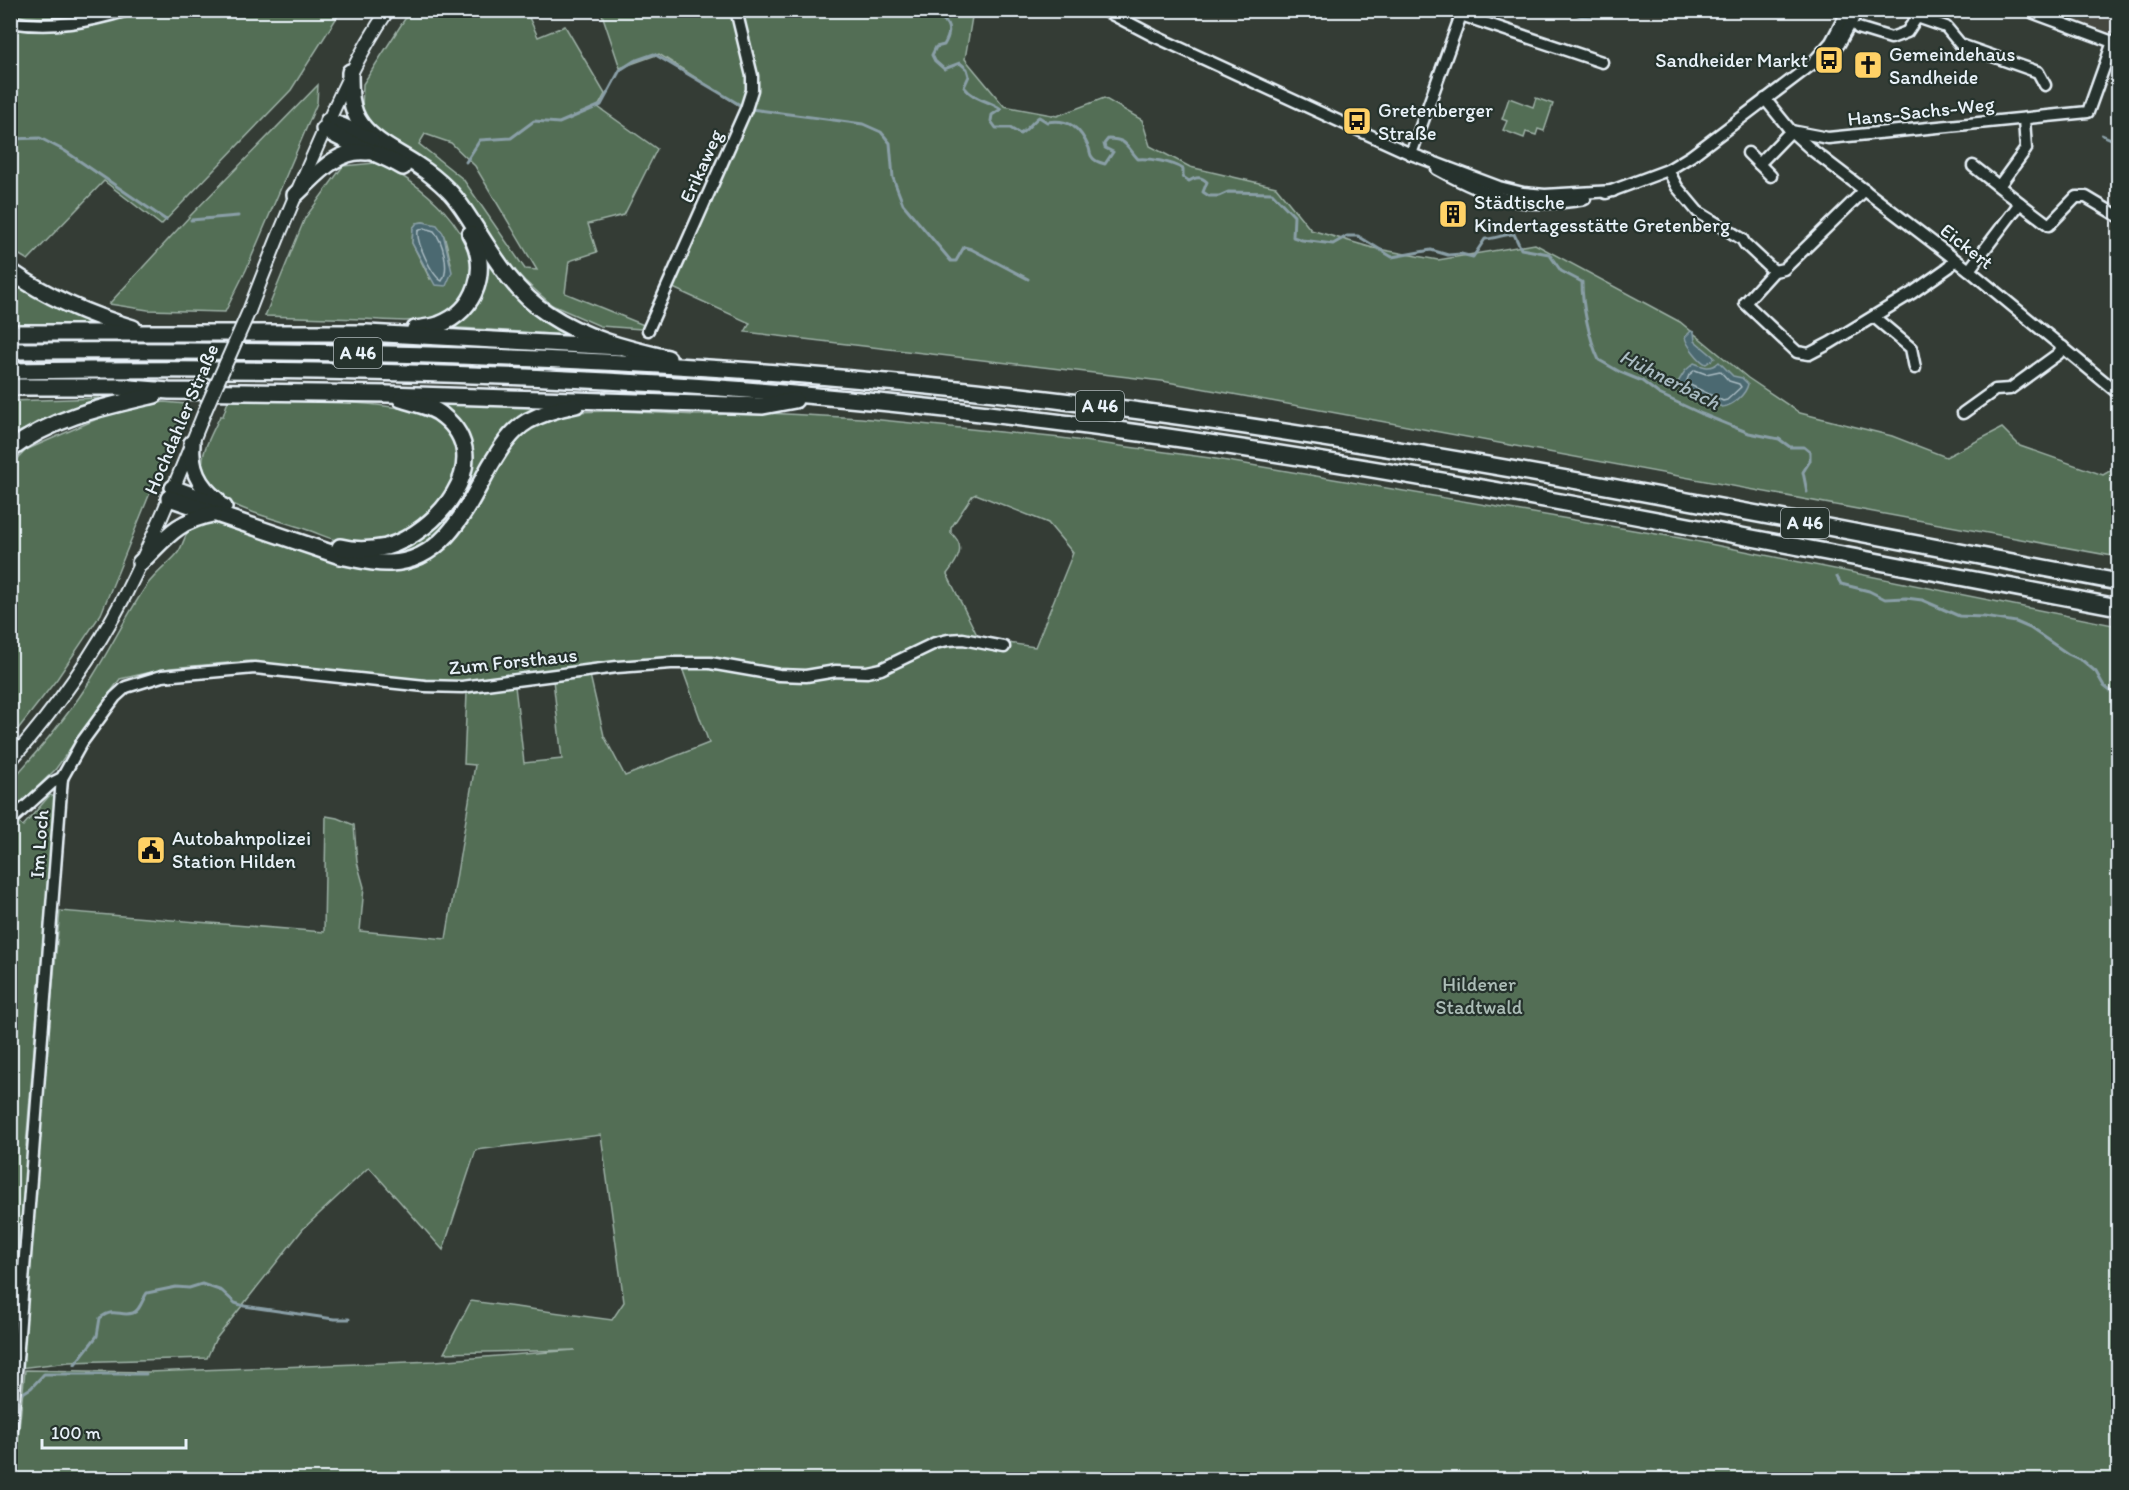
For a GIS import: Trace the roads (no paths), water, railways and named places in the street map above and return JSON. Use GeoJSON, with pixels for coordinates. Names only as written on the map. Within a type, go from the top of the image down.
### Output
{"type":"FeatureCollection","features":[{"type":"Feature","properties":{"kind":"highway"},"geometry":{"type":"LineString","coordinates":[[351,72],[350,93],[357,118],[372,135],[395,152]]}},
{"type":"Feature","properties":{"kind":"highway"},"geometry":{"type":"LineString","coordinates":[[326,125],[342,126],[419,166],[451,193],[507,275],[535,304],[566,325],[619,347]]}},
{"type":"Feature","properties":{"kind":"highway"},"geometry":{"type":"LineString","coordinates":[[326,125],[338,138],[378,153],[422,179],[451,207],[473,239],[480,264],[479,281],[465,307],[439,325],[392,333]]}},
{"type":"Feature","properties":{"kind":"highway"},"geometry":{"type":"LineString","coordinates":[[295,195],[337,159],[348,153],[360,151],[378,153]]}},
{"type":"Feature","properties":{"kind":"highway"},"geometry":{"type":"LineString","coordinates":[[10,271],[53,298],[77,309],[147,333]]}},
{"type":"Feature","properties":{"kind":"highway"},"geometry":{"type":"LineString","coordinates":[[10,333],[392,333],[619,347],[706,367]]}},
{"type":"Feature","properties":{"kind":"highway","name":"A 46"},"geometry":{"type":"LineString","coordinates":[[10,351],[203,350],[350,353],[706,367],[951,388],[1085,403],[1294,433],[1492,466],[2118,582]]}},
{"type":"Feature","properties":{"kind":"highway","name":"A 46"},"geometry":{"type":"LineString","coordinates":[[10,371],[130,369],[344,371],[642,383],[816,397],[1084,426],[1313,458],[1489,488],[2118,607]]}},
{"type":"Feature","properties":{"kind":"highway"},"geometry":{"type":"LineString","coordinates":[[10,387],[266,386],[297,384],[344,371]]}},
{"type":"Feature","properties":{"kind":"highway"},"geometry":{"type":"LineString","coordinates":[[118,387],[169,392],[387,394],[763,406],[816,397]]}},
{"type":"Feature","properties":{"kind":"highway"},"geometry":{"type":"LineString","coordinates":[[10,450],[43,428],[73,415],[169,392]]}},
{"type":"Feature","properties":{"kind":"highway"},"geometry":{"type":"LineString","coordinates":[[140,563],[184,522],[220,511],[348,549],[364,550],[386,547],[421,529],[443,508],[458,489],[464,473],[463,444],[451,423],[442,415],[431,408],[387,394]]}},
{"type":"Feature","properties":{"kind":"highway"},"geometry":{"type":"LineString","coordinates":[[171,493],[349,558],[390,563],[410,560],[442,542],[455,527],[501,447],[527,422],[543,414],[601,400]]}},
{"type":"Feature","properties":{"kind":"highway"},"geometry":{"type":"LineString","coordinates":[[192,443],[192,465],[195,476],[220,511]]}},
{"type":"Feature","properties":{"kind":"main road","name":"Hochdahler Straße"},"geometry":{"type":"LineString","coordinates":[[10,761],[66,693],[124,596],[171,493],[326,125],[351,72],[388,10]]}},
{"type":"Feature","properties":{"kind":"street"},"geometry":{"type":"LineString","coordinates":[[10,22],[68,25],[128,10]]}},
{"type":"Feature","properties":{"kind":"street","name":"Erikaweg"},"geometry":{"type":"LineString","coordinates":[[648,330],[746,109],[752,90],[748,57],[735,10]]}},
{"type":"Feature","properties":{"kind":"street"},"geometry":{"type":"LineString","coordinates":[[1104,10],[1206,61],[1411,154],[1472,187],[1503,200],[1521,203],[1563,203],[1596,197],[1668,170],[1691,156],[1811,65],[1829,56],[1839,44],[1858,10]]}},
{"type":"Feature","properties":{"kind":"street"},"geometry":{"type":"LineString","coordinates":[[1811,65],[1831,42],[1848,10]]}},
{"type":"Feature","properties":{"kind":"street"},"geometry":{"type":"LineString","coordinates":[[2032,10],[2034,13],[2116,43]]}},
{"type":"Feature","properties":{"kind":"street"},"geometry":{"type":"LineString","coordinates":[[1411,154],[1461,15],[1602,62]]}},
{"type":"Feature","properties":{"kind":"street"},"geometry":{"type":"LineString","coordinates":[[1858,27],[1891,38],[1907,32],[1917,17],[1946,27],[1961,45],[2038,72],[2045,85]]}},
{"type":"Feature","properties":{"kind":"street","name":"Hans-Sachs-Weg"},"geometry":{"type":"LineString","coordinates":[[1791,131],[1828,138],[2088,112],[2116,43]]}},
{"type":"Feature","properties":{"kind":"street","name":"Eickert"},"geometry":{"type":"LineString","coordinates":[[1766,99],[1791,131],[1812,150],[1969,270],[2118,393]]}},
{"type":"Feature","properties":{"kind":"street"},"geometry":{"type":"LineString","coordinates":[[1999,186],[2026,149],[2024,119]]}},
{"type":"Feature","properties":{"kind":"street"},"geometry":{"type":"LineString","coordinates":[[1759,164],[1791,131]]}},
{"type":"Feature","properties":{"kind":"street"},"geometry":{"type":"LineString","coordinates":[[1748,153],[1772,176]]}},
{"type":"Feature","properties":{"kind":"street"},"geometry":{"type":"LineString","coordinates":[[1972,166],[2049,225],[2076,197],[2086,196],[2118,216]]}},
{"type":"Feature","properties":{"kind":"street"},"geometry":{"type":"LineString","coordinates":[[1668,170],[1677,187],[1698,212],[1742,239],[1774,271]]}},
{"type":"Feature","properties":{"kind":"street"},"geometry":{"type":"LineString","coordinates":[[1865,190],[1784,269],[1774,271],[1745,303],[1797,352],[1809,354],[1874,317],[1949,267],[1955,260]]}},
{"type":"Feature","properties":{"kind":"street"},"geometry":{"type":"LineString","coordinates":[[1969,270],[2020,203]]}},
{"type":"Feature","properties":{"kind":"street"},"geometry":{"type":"LineString","coordinates":[[1874,317],[1911,348],[1915,368]]}},
{"type":"Feature","properties":{"kind":"street"},"geometry":{"type":"LineString","coordinates":[[1963,413],[1995,390],[2010,388],[2058,354],[2063,347]]}},
{"type":"Feature","properties":{"kind":"street","name":"Zum Forsthaus"},"geometry":{"type":"LineString","coordinates":[[10,821],[52,783],[62,778],[82,742],[115,697],[126,687],[162,676],[255,668],[425,686],[462,687],[617,667],[710,663],[779,675],[806,676],[881,669],[935,643],[948,640],[963,639],[1004,647]]}},
{"type":"Feature","properties":{"kind":"street","name":"Im Loch"},"geometry":{"type":"LineString","coordinates":[[10,1450],[62,778]]}},
{"type":"Feature","properties":{"kind":"water"},"geometry":{"type":"Polygon","coordinates":[[[417,223],[437,225],[443,233],[452,272],[446,286],[435,285],[412,243],[413,228],[417,223]]]}},
{"type":"Feature","properties":{"kind":"water"},"geometry":{"type":"Polygon","coordinates":[[[1691,331],[1694,332],[1695,341],[1715,358],[1706,364],[1690,348],[1686,340],[1685,337],[1691,331]]]}},
{"type":"Feature","properties":{"kind":"water"},"geometry":{"type":"Polygon","coordinates":[[[1719,362],[1733,376],[1742,378],[1748,384],[1745,392],[1735,402],[1722,407],[1680,387],[1678,382],[1694,363],[1710,367],[1719,362]]]}},
{"type":"Feature","properties":{"kind":"waterway","name":"Hühnerbach"},"geometry":{"type":"LineString","coordinates":[[930,10],[940,17],[949,29],[944,45],[936,47],[932,55],[935,61],[944,69],[960,63],[967,69],[969,76],[964,87],[972,95],[1001,109],[992,115],[991,121],[996,128],[1010,128],[1020,134],[1039,117],[1047,122],[1068,123],[1082,135],[1094,160],[1105,164],[1113,152],[1105,148],[1104,144],[1108,139],[1114,139],[1126,144],[1138,159],[1173,164],[1183,169],[1183,177],[1189,181],[1196,178],[1203,179],[1207,182],[1203,192],[1209,196],[1219,196],[1228,192],[1272,193],[1294,216],[1293,237],[1302,240],[1333,244],[1347,236],[1358,236],[1392,257],[1431,250],[1448,255],[1461,254],[1473,257],[1485,239],[1514,234],[1521,249],[1549,254],[1561,271],[1582,282],[1587,321],[1599,360],[1642,381],[1659,394],[1702,414],[1749,433],[1779,439],[1790,447],[1804,447],[1810,452],[1810,461],[1803,472],[1807,492]]}},
{"type":"Feature","properties":{"kind":"waterway"},"geometry":{"type":"LineString","coordinates":[[1567,10],[1579,16],[1631,10]]}},
{"type":"Feature","properties":{"kind":"waterway"},"geometry":{"type":"LineString","coordinates":[[1671,10],[1684,15],[1705,12],[1753,13],[1762,10]]}},
{"type":"Feature","properties":{"kind":"waterway"},"geometry":{"type":"LineString","coordinates":[[466,162],[480,140],[511,138],[534,121],[559,123],[601,105],[620,70],[634,61],[654,54],[742,106]]}},
{"type":"Feature","properties":{"kind":"waterway"},"geometry":{"type":"LineString","coordinates":[[751,109],[863,124],[881,132],[890,143],[893,178],[903,204],[951,261],[956,261],[964,247],[1028,279]]}},
{"type":"Feature","properties":{"kind":"waterway"},"geometry":{"type":"LineString","coordinates":[[2102,135],[2118,142]]}},
{"type":"Feature","properties":{"kind":"waterway"},"geometry":{"type":"LineString","coordinates":[[10,139],[40,138],[65,151],[166,220]]}},
{"type":"Feature","properties":{"kind":"waterway"},"geometry":{"type":"LineString","coordinates":[[191,220],[238,216]]}},
{"type":"Feature","properties":{"kind":"waterway","name":"Hühnerbach"},"geometry":{"type":"LineString","coordinates":[[1837,577],[1841,584],[1869,591],[1885,599],[1922,600],[1959,616],[2016,622],[2030,628],[2068,654],[2083,661],[2096,672],[2104,686],[2118,695]]}},
{"type":"Feature","properties":{"kind":"waterway"},"geometry":{"type":"LineString","coordinates":[[75,1364],[97,1336],[100,1318],[110,1313],[133,1313],[147,1293],[176,1287],[189,1288],[202,1284],[222,1291],[235,1303],[244,1306],[334,1319],[349,1319]]}},
{"type":"Feature","properties":{"kind":"waterway"},"geometry":{"type":"LineString","coordinates":[[23,1393],[44,1374],[146,1374]]}},
{"type":"Feature","properties":{"kind":"place","name":"Sandheider Markt"},"geometry":{"type":"Point","coordinates":[1829,60]}},
{"type":"Feature","properties":{"kind":"place","name":"Gemeindehaus Sandheide"},"geometry":{"type":"Point","coordinates":[1868,65]}},
{"type":"Feature","properties":{"kind":"place","name":"Gretenberger Straße"},"geometry":{"type":"Point","coordinates":[1357,121]}},
{"type":"Feature","properties":{"kind":"place","name":"Städtische Kindertagesstätte Gretenberg"},"geometry":{"type":"Point","coordinates":[1453,214]}},
{"type":"Feature","properties":{"kind":"place","name":"Autobahnpolizei Station Hilden"},"geometry":{"type":"Point","coordinates":[151,850]}},
{"type":"Feature","properties":{"kind":"park label","name":"Hildener Stadtwald"},"geometry":{"type":"Point","coordinates":[1479,996]}}]}
